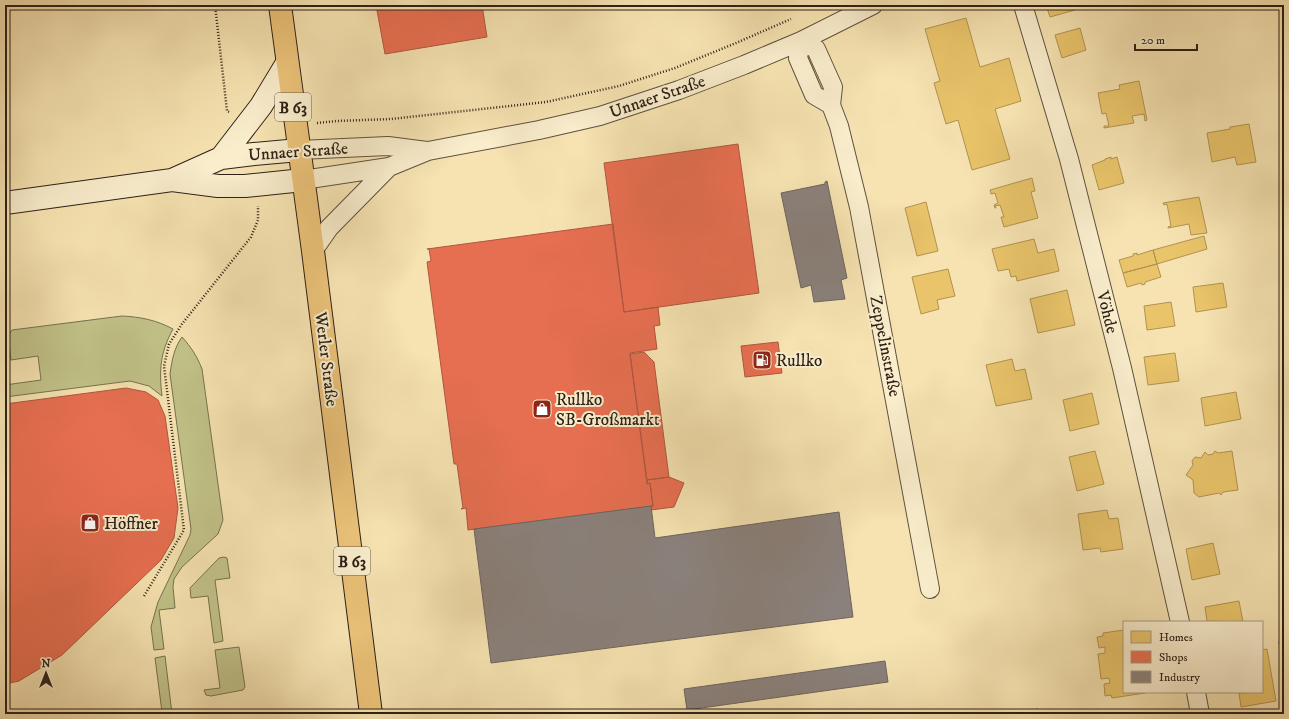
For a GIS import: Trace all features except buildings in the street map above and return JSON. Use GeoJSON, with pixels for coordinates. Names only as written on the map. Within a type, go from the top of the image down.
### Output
{"type":"FeatureCollection","features":[{"type":"Feature","properties":{"kind":"main road","name":"Werler Straße"},"geometry":{"type":"LineString","coordinates":[[280,5],[313,251],[371,714]]}},
{"type":"Feature","properties":{"kind":"main road"},"geometry":{"type":"LineString","coordinates":[[221,158],[261,106],[287,63]]}},
{"type":"Feature","properties":{"kind":"main road","name":"Unnaer Straße"},"geometry":{"type":"LineString","coordinates":[[172,180],[221,158],[299,150]]}},
{"type":"Feature","properties":{"kind":"main road","name":"Unnaer Straße"},"geometry":{"type":"LineString","coordinates":[[5,203],[172,180],[218,186],[257,185],[303,180]]}},
{"type":"Feature","properties":{"kind":"street","name":"Unnaer Straße"},"geometry":{"type":"LineString","coordinates":[[303,180],[389,167],[428,151],[540,130],[600,116],[679,90],[801,41],[873,5]]}},
{"type":"Feature","properties":{"kind":"street","name":"Vöhde"},"geometry":{"type":"LineString","coordinates":[[1023,5],[1069,159],[1120,361],[1180,621]]}},
{"type":"Feature","properties":{"kind":"street","name":"Zeppelinstraße"},"geometry":{"type":"LineString","coordinates":[[801,41],[798,58],[814,95],[831,105],[839,126],[859,207],[930,589]]}},
{"type":"Feature","properties":{"kind":"street","name":"Unnaer Straße"},"geometry":{"type":"LineString","coordinates":[[299,150],[388,146],[428,151]]}},
{"type":"Feature","properties":{"kind":"street","name":"Unnaer Straße"},"geometry":{"type":"LineString","coordinates":[[313,251],[329,228],[389,167]]}},
{"type":"Feature","properties":{"kind":"street"},"geometry":{"type":"LineString","coordinates":[[1196,693],[1200,714]]}},
{"type":"Feature","properties":{"kind":"path"},"geometry":{"type":"LineString","coordinates":[[215,5],[227,111],[246,126]]}},
{"type":"Feature","properties":{"kind":"path"},"geometry":{"type":"LineString","coordinates":[[295,125],[399,118],[546,102],[619,86],[675,68],[736,44],[791,19]]}},
{"type":"Feature","properties":{"kind":"path"},"geometry":{"type":"LineString","coordinates":[[144,596],[184,530],[164,366],[169,344],[182,324],[251,237],[258,220],[257,185]]}},
{"type":"Feature","properties":{"kind":"green space"},"geometry":{"type":"Polygon","coordinates":[[[122,316],[136,317],[161,323],[173,329],[163,354],[161,370],[162,396],[149,386],[130,381],[5,397],[5,385],[41,380],[38,356],[11,360],[8,336],[12,330],[122,316]]]}},
{"type":"Feature","properties":{"kind":"green space"},"geometry":{"type":"Polygon","coordinates":[[[182,337],[194,352],[202,369],[223,520],[218,534],[182,567],[174,579],[173,587],[175,608],[159,610],[164,649],[154,650],[151,627],[158,602],[190,535],[191,529],[170,374],[175,350],[182,337]]]}},
{"type":"Feature","properties":{"kind":"green space"},"geometry":{"type":"Polygon","coordinates":[[[219,558],[227,558],[230,578],[215,580],[223,641],[214,643],[208,596],[191,598],[190,588],[219,558]]]}},
{"type":"Feature","properties":{"kind":"green space"},"geometry":{"type":"Polygon","coordinates":[[[239,647],[245,687],[243,690],[211,696],[206,695],[204,690],[220,688],[215,650],[239,647]]]}},
{"type":"Feature","properties":{"kind":"green space"},"geometry":{"type":"Polygon","coordinates":[[[165,656],[172,714],[164,714],[162,712],[155,658],[165,656]]]}},
{"type":"Feature","properties":{"kind":"place","name":"Rullko"},"geometry":{"type":"Point","coordinates":[762,360]}},
{"type":"Feature","properties":{"kind":"place","name":"Rullko SB-Großmarkt"},"geometry":{"type":"Point","coordinates":[542,409]}},
{"type":"Feature","properties":{"kind":"place","name":"Höffner"},"geometry":{"type":"Point","coordinates":[90,523]}}]}
